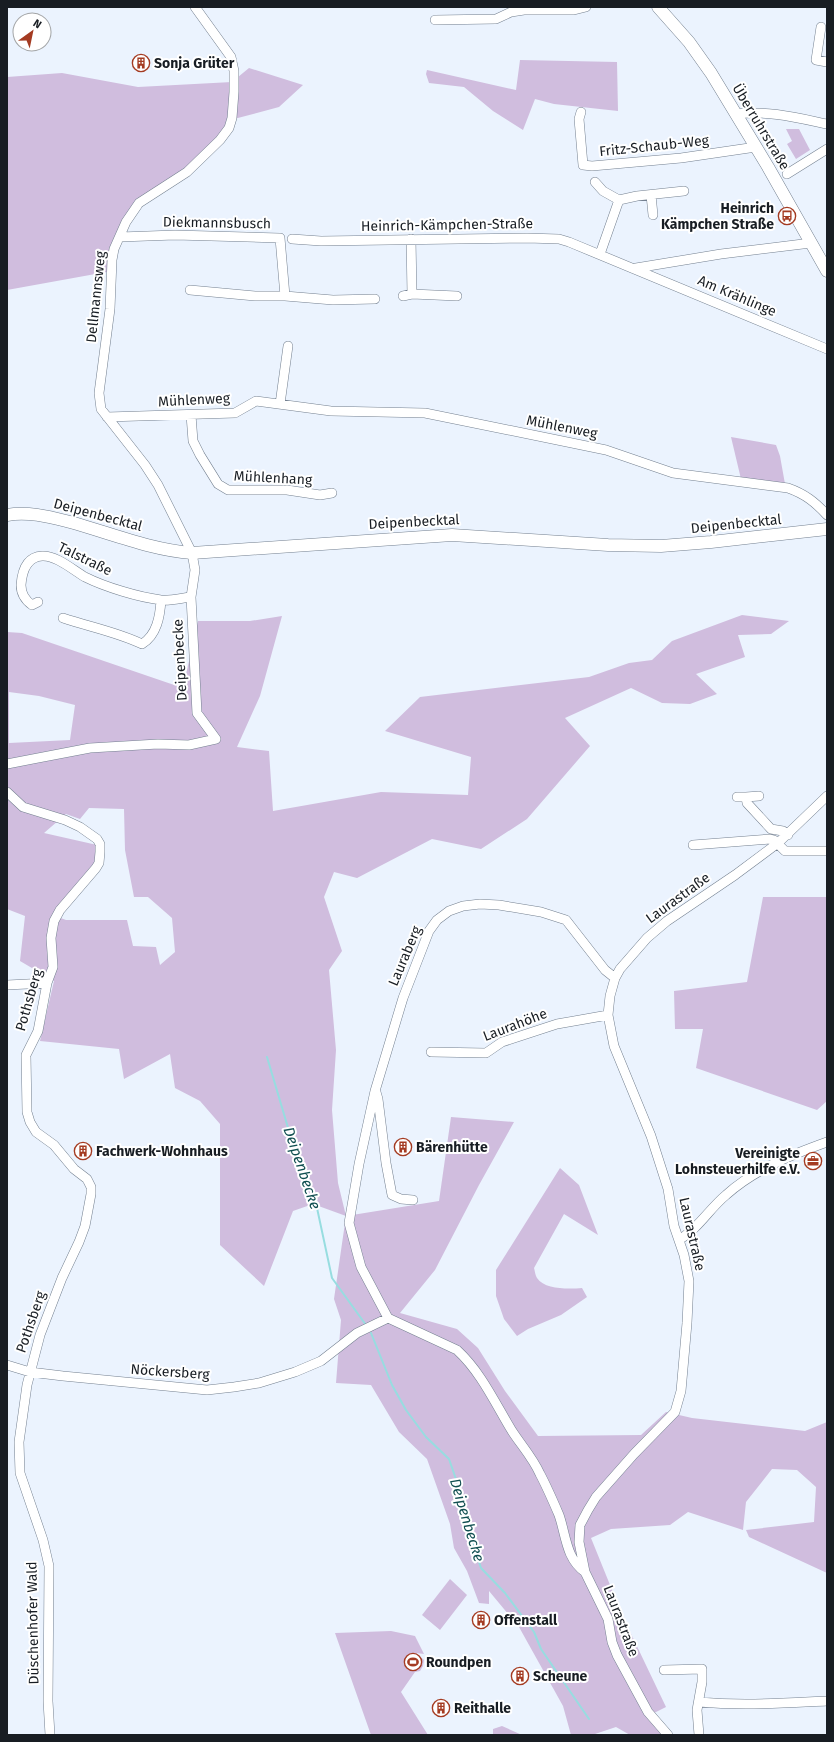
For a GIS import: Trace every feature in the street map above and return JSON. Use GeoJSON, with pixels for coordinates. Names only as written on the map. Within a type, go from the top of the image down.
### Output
{"type":"FeatureCollection","features":[{"type":"Feature","properties":{"kind":"main road","name":"Überruhrstraße"},"geometry":{"type":"LineString","coordinates":[[658,7],[695,51],[736,114],[827,271]]}},
{"type":"Feature","properties":{"kind":"main road","name":"Deipenbecktal"},"geometry":{"type":"LineString","coordinates":[[7,515],[28,514],[48,517],[177,552],[452,535],[608,545],[666,546],[827,529]]}},
{"type":"Feature","properties":{"kind":"street","name":"Dellmannsweg"},"geometry":{"type":"LineString","coordinates":[[192,552],[158,485],[145,465],[101,409],[99,393],[110,309],[112,260],[114,249],[132,212],[139,203],[186,172],[220,140],[229,128],[232,118],[234,71],[231,56],[195,7]]}},
{"type":"Feature","properties":{"kind":"street"},"geometry":{"type":"LineString","coordinates":[[435,20],[496,19],[511,12],[524,10],[574,10],[586,7]]}},
{"type":"Feature","properties":{"kind":"street"},"geometry":{"type":"LineString","coordinates":[[820,27],[816,60],[827,62]]}},
{"type":"Feature","properties":{"kind":"street","name":"Fritz-Schaub-Weg"},"geometry":{"type":"LineString","coordinates":[[581,112],[579,119],[584,165],[592,166],[680,158],[756,147]]}},
{"type":"Feature","properties":{"kind":"street"},"geometry":{"type":"LineString","coordinates":[[736,114],[750,112],[827,124]]}},
{"type":"Feature","properties":{"kind":"street"},"geometry":{"type":"LineString","coordinates":[[787,174],[827,150]]}},
{"type":"Feature","properties":{"kind":"street"},"geometry":{"type":"LineString","coordinates":[[595,182],[603,191],[619,200],[684,191]]}},
{"type":"Feature","properties":{"kind":"street"},"geometry":{"type":"LineString","coordinates":[[651,195],[653,215]]}},
{"type":"Feature","properties":{"kind":"street"},"geometry":{"type":"LineString","coordinates":[[600,254],[619,200]]}},
{"type":"Feature","properties":{"kind":"street","name":"Diekmannsbusch"},"geometry":{"type":"LineString","coordinates":[[120,237],[175,235],[280,238],[285,296]]}},
{"type":"Feature","properties":{"kind":"street"},"geometry":{"type":"LineString","coordinates":[[411,238],[408,295],[457,296]]}},
{"type":"Feature","properties":{"kind":"street","name":"Heinrich-Kämpchen-Straße"},"geometry":{"type":"LineString","coordinates":[[292,240],[321,241],[411,238],[548,238],[569,242],[636,268]]}},
{"type":"Feature","properties":{"kind":"street"},"geometry":{"type":"LineString","coordinates":[[636,268],[721,254],[811,242]]}},
{"type":"Feature","properties":{"kind":"street","name":"Am Krählinge"},"geometry":{"type":"LineString","coordinates":[[636,268],[827,348]]}},
{"type":"Feature","properties":{"kind":"street"},"geometry":{"type":"LineString","coordinates":[[190,290],[255,296],[285,296],[332,300],[375,298]]}},
{"type":"Feature","properties":{"kind":"street"},"geometry":{"type":"LineString","coordinates":[[280,404],[288,346]]}},
{"type":"Feature","properties":{"kind":"street","name":"Mühlenweg"},"geometry":{"type":"LineString","coordinates":[[107,418],[235,413],[256,401],[331,411],[425,413],[606,450],[673,473],[788,488],[800,492],[812,500],[827,515]]}},
{"type":"Feature","properties":{"kind":"street","name":"Mühlenhang"},"geometry":{"type":"LineString","coordinates":[[191,415],[193,441],[218,484],[228,490],[287,490],[320,495],[332,493]]}},
{"type":"Feature","properties":{"kind":"street"},"geometry":{"type":"LineString","coordinates":[[191,597],[195,570],[192,552]]}},
{"type":"Feature","properties":{"kind":"street","name":"Talstraße"},"geometry":{"type":"LineString","coordinates":[[38,602],[32,605],[22,595],[22,578],[24,569],[30,560],[43,555],[56,560],[102,584],[128,592],[161,600],[191,597]]}},
{"type":"Feature","properties":{"kind":"street","name":"Deipenbecke"},"geometry":{"type":"LineString","coordinates":[[7,764],[90,748],[158,744],[189,745],[216,739],[197,713],[191,597]]}},
{"type":"Feature","properties":{"kind":"street"},"geometry":{"type":"LineString","coordinates":[[64,618],[86,626],[110,631],[142,644],[148,640],[154,631],[158,619],[161,600]]}},
{"type":"Feature","properties":{"kind":"street","name":"Pothsberg"},"geometry":{"type":"LineString","coordinates":[[7,792],[23,807],[71,823],[97,839],[100,844],[99,863],[60,910],[54,921],[51,938],[53,967],[46,983],[38,1031],[26,1055],[28,1117],[36,1132],[54,1145],[68,1163],[87,1179],[91,1187],[91,1194],[79,1242],[54,1297],[40,1335],[30,1372]]}},
{"type":"Feature","properties":{"kind":"street"},"geometry":{"type":"LineString","coordinates":[[736,797],[759,796]]}},
{"type":"Feature","properties":{"kind":"street","name":"Laurastraße"},"geometry":{"type":"LineString","coordinates":[[668,1735],[648,1712],[612,1642],[608,1619],[585,1572],[579,1542],[580,1525],[596,1497],[634,1454],[675,1412],[679,1402],[684,1368],[688,1282],[684,1255],[674,1226],[668,1189],[653,1142],[618,1058],[609,1028],[608,1014],[610,996],[615,978],[630,957],[647,938],[667,921],[735,875],[778,843],[827,796]]}},
{"type":"Feature","properties":{"kind":"street"},"geometry":{"type":"LineString","coordinates":[[746,797],[747,803],[771,829],[783,831],[788,835]]}},
{"type":"Feature","properties":{"kind":"street"},"geometry":{"type":"LineString","coordinates":[[693,845],[770,839],[778,843],[785,851],[827,851]]}},
{"type":"Feature","properties":{"kind":"street","name":"Lauraberg"},"geometry":{"type":"LineString","coordinates":[[388,1318],[361,1268],[349,1223],[375,1091],[401,1004],[429,931],[437,920],[448,911],[463,906],[492,905],[542,912],[566,920],[604,970],[615,978]]}},
{"type":"Feature","properties":{"kind":"street"},"geometry":{"type":"LineString","coordinates":[[7,984],[46,983]]}},
{"type":"Feature","properties":{"kind":"street","name":"Laurahöhe"},"geometry":{"type":"LineString","coordinates":[[431,1052],[486,1053],[502,1042],[550,1026],[608,1014]]}},
{"type":"Feature","properties":{"kind":"street","name":"Lauraberg"},"geometry":{"type":"LineString","coordinates":[[375,1091],[378,1099],[386,1163],[392,1195],[400,1199],[413,1200]]}},
{"type":"Feature","properties":{"kind":"street"},"geometry":{"type":"LineString","coordinates":[[679,1240],[695,1229],[726,1194],[746,1180],[774,1163],[827,1142]]}},
{"type":"Feature","properties":{"kind":"street"},"geometry":{"type":"LineString","coordinates":[[388,1318],[448,1345],[467,1359],[535,1464],[559,1516],[573,1561],[585,1572]]}},
{"type":"Feature","properties":{"kind":"street","name":"Nöckersberg"},"geometry":{"type":"LineString","coordinates":[[7,1365],[30,1372],[207,1390],[234,1387],[259,1383],[295,1372],[321,1361],[357,1333],[388,1318]]}},
{"type":"Feature","properties":{"kind":"street","name":"Düschenhofer Wald"},"geometry":{"type":"LineString","coordinates":[[30,1372],[19,1442],[20,1473],[43,1540],[49,1566],[48,1701],[50,1735]]}},
{"type":"Feature","properties":{"kind":"street"},"geometry":{"type":"LineString","coordinates":[[664,1670],[702,1669],[697,1721],[699,1735]]}},
{"type":"Feature","properties":{"kind":"street"},"geometry":{"type":"LineString","coordinates":[[699,1702],[718,1704],[827,1702]]}},
{"type":"Feature","properties":{"kind":"shaded area"},"geometry":{"type":"Polygon","coordinates":[[[520,60],[617,62],[618,111],[554,104],[535,99],[523,130],[493,111],[464,87],[429,83],[426,74],[427,70],[516,90],[520,60]]]}},
{"type":"Feature","properties":{"kind":"shaded area"},"geometry":{"type":"Polygon","coordinates":[[[249,68],[303,85],[279,107],[234,119],[186,171],[156,191],[125,222],[112,271],[7,290],[7,77],[62,73],[138,87],[232,82],[249,68]]]}},
{"type":"Feature","properties":{"kind":"shaded area"},"geometry":{"type":"Polygon","coordinates":[[[786,129],[799,129],[810,150],[796,159],[787,144],[792,141],[786,129]]]}},
{"type":"Feature","properties":{"kind":"shaded area"},"geometry":{"type":"Polygon","coordinates":[[[731,437],[776,445],[780,456],[785,484],[741,479],[731,437]]]}},
{"type":"Feature","properties":{"kind":"shaded area"},"geometry":{"type":"Polygon","coordinates":[[[742,615],[789,621],[771,634],[738,635],[745,657],[696,674],[717,694],[690,704],[662,703],[631,688],[565,718],[590,746],[527,819],[481,849],[432,839],[357,878],[334,872],[324,897],[342,951],[329,970],[336,1050],[332,1110],[338,1183],[346,1216],[313,1204],[293,1211],[264,1286],[220,1245],[220,1124],[200,1101],[175,1088],[170,1054],[124,1079],[119,1049],[40,1041],[54,981],[20,961],[25,916],[7,909],[7,632],[22,633],[183,688],[198,621],[250,621],[282,616],[260,696],[237,747],[269,751],[273,811],[381,792],[468,795],[471,757],[385,731],[420,697],[589,677],[629,663],[652,660],[672,641],[742,615]],[[9,692],[9,743],[70,740],[75,705],[39,696],[9,692]],[[89,808],[80,819],[66,814],[44,833],[97,845],[96,862],[58,917],[66,920],[127,920],[133,946],[156,947],[160,965],[175,952],[172,918],[148,897],[134,897],[125,850],[124,809],[89,808]]]}},
{"type":"Feature","properties":{"kind":"shaded area"},"geometry":{"type":"Polygon","coordinates":[[[763,897],[827,897],[827,1101],[817,1110],[696,1068],[703,1029],[675,1029],[674,991],[747,982],[763,897]]]}},
{"type":"Feature","properties":{"kind":"shaded area"},"geometry":{"type":"Polygon","coordinates":[[[451,1117],[514,1122],[479,1185],[435,1270],[400,1313],[457,1329],[478,1348],[505,1391],[538,1436],[641,1435],[666,1412],[692,1418],[805,1431],[827,1422],[827,1573],[749,1537],[746,1530],[814,1522],[816,1487],[797,1470],[772,1469],[746,1502],[743,1530],[688,1512],[670,1525],[611,1529],[591,1538],[623,1617],[666,1707],[648,1716],[665,1735],[630,1735],[616,1727],[592,1735],[571,1735],[563,1706],[519,1627],[489,1591],[489,1604],[479,1603],[467,1571],[454,1548],[450,1524],[427,1459],[399,1432],[371,1385],[336,1383],[341,1320],[334,1299],[346,1216],[439,1201],[451,1117]]]}},
{"type":"Feature","properties":{"kind":"shaded area"},"geometry":{"type":"Polygon","coordinates":[[[560,1168],[579,1185],[598,1235],[564,1214],[534,1268],[535,1274],[541,1282],[551,1287],[571,1289],[582,1288],[587,1297],[561,1315],[528,1329],[517,1336],[504,1319],[496,1296],[496,1270],[560,1168]]]}},
{"type":"Feature","properties":{"kind":"shaded area"},"geometry":{"type":"Polygon","coordinates":[[[450,1579],[467,1595],[440,1630],[422,1615],[450,1579]]]}},
{"type":"Feature","properties":{"kind":"shaded area"},"geometry":{"type":"Polygon","coordinates":[[[391,1631],[415,1636],[424,1654],[416,1653],[424,1660],[423,1666],[420,1671],[415,1672],[401,1692],[428,1735],[371,1735],[335,1633],[391,1631]]]}},
{"type":"Feature","properties":{"kind":"shaded area"},"geometry":{"type":"Polygon","coordinates":[[[502,1726],[522,1735],[493,1735],[493,1729],[502,1726]]]}},
{"type":"Feature","properties":{"kind":"waterway","name":"Deipenbecke"},"geometry":{"type":"LineString","coordinates":[[267,1057],[297,1158],[314,1194],[332,1278],[366,1325]]}},
{"type":"Feature","properties":{"kind":"waterway","name":"Deipenbecke"},"geometry":{"type":"LineString","coordinates":[[371,1333],[392,1385],[406,1410],[426,1437],[449,1459],[458,1485],[464,1518],[481,1568],[505,1593],[534,1632],[541,1649],[589,1719]]}},
{"type":"Feature","properties":{"kind":"place","name":"Sonja Grüter"},"geometry":{"type":"Point","coordinates":[141,63]}},
{"type":"Feature","properties":{"kind":"place","name":"Heinrich Kämpchen Straße"},"geometry":{"type":"Point","coordinates":[787,216]}},
{"type":"Feature","properties":{"kind":"place","name":"Bärenhütte"},"geometry":{"type":"Point","coordinates":[403,1147]}},
{"type":"Feature","properties":{"kind":"place","name":"Fachwerk-Wohnhaus"},"geometry":{"type":"Point","coordinates":[83,1151]}},
{"type":"Feature","properties":{"kind":"place","name":"Vereinigte Lohnsteuerhilfe e.V."},"geometry":{"type":"Point","coordinates":[813,1161]}},
{"type":"Feature","properties":{"kind":"place","name":"Offenstall"},"geometry":{"type":"Point","coordinates":[481,1620]}},
{"type":"Feature","properties":{"kind":"place","name":"Roundpen"},"geometry":{"type":"Point","coordinates":[413,1662]}},
{"type":"Feature","properties":{"kind":"place","name":"Scheune"},"geometry":{"type":"Point","coordinates":[520,1676]}},
{"type":"Feature","properties":{"kind":"place","name":"Reithalle"},"geometry":{"type":"Point","coordinates":[441,1708]}}]}
